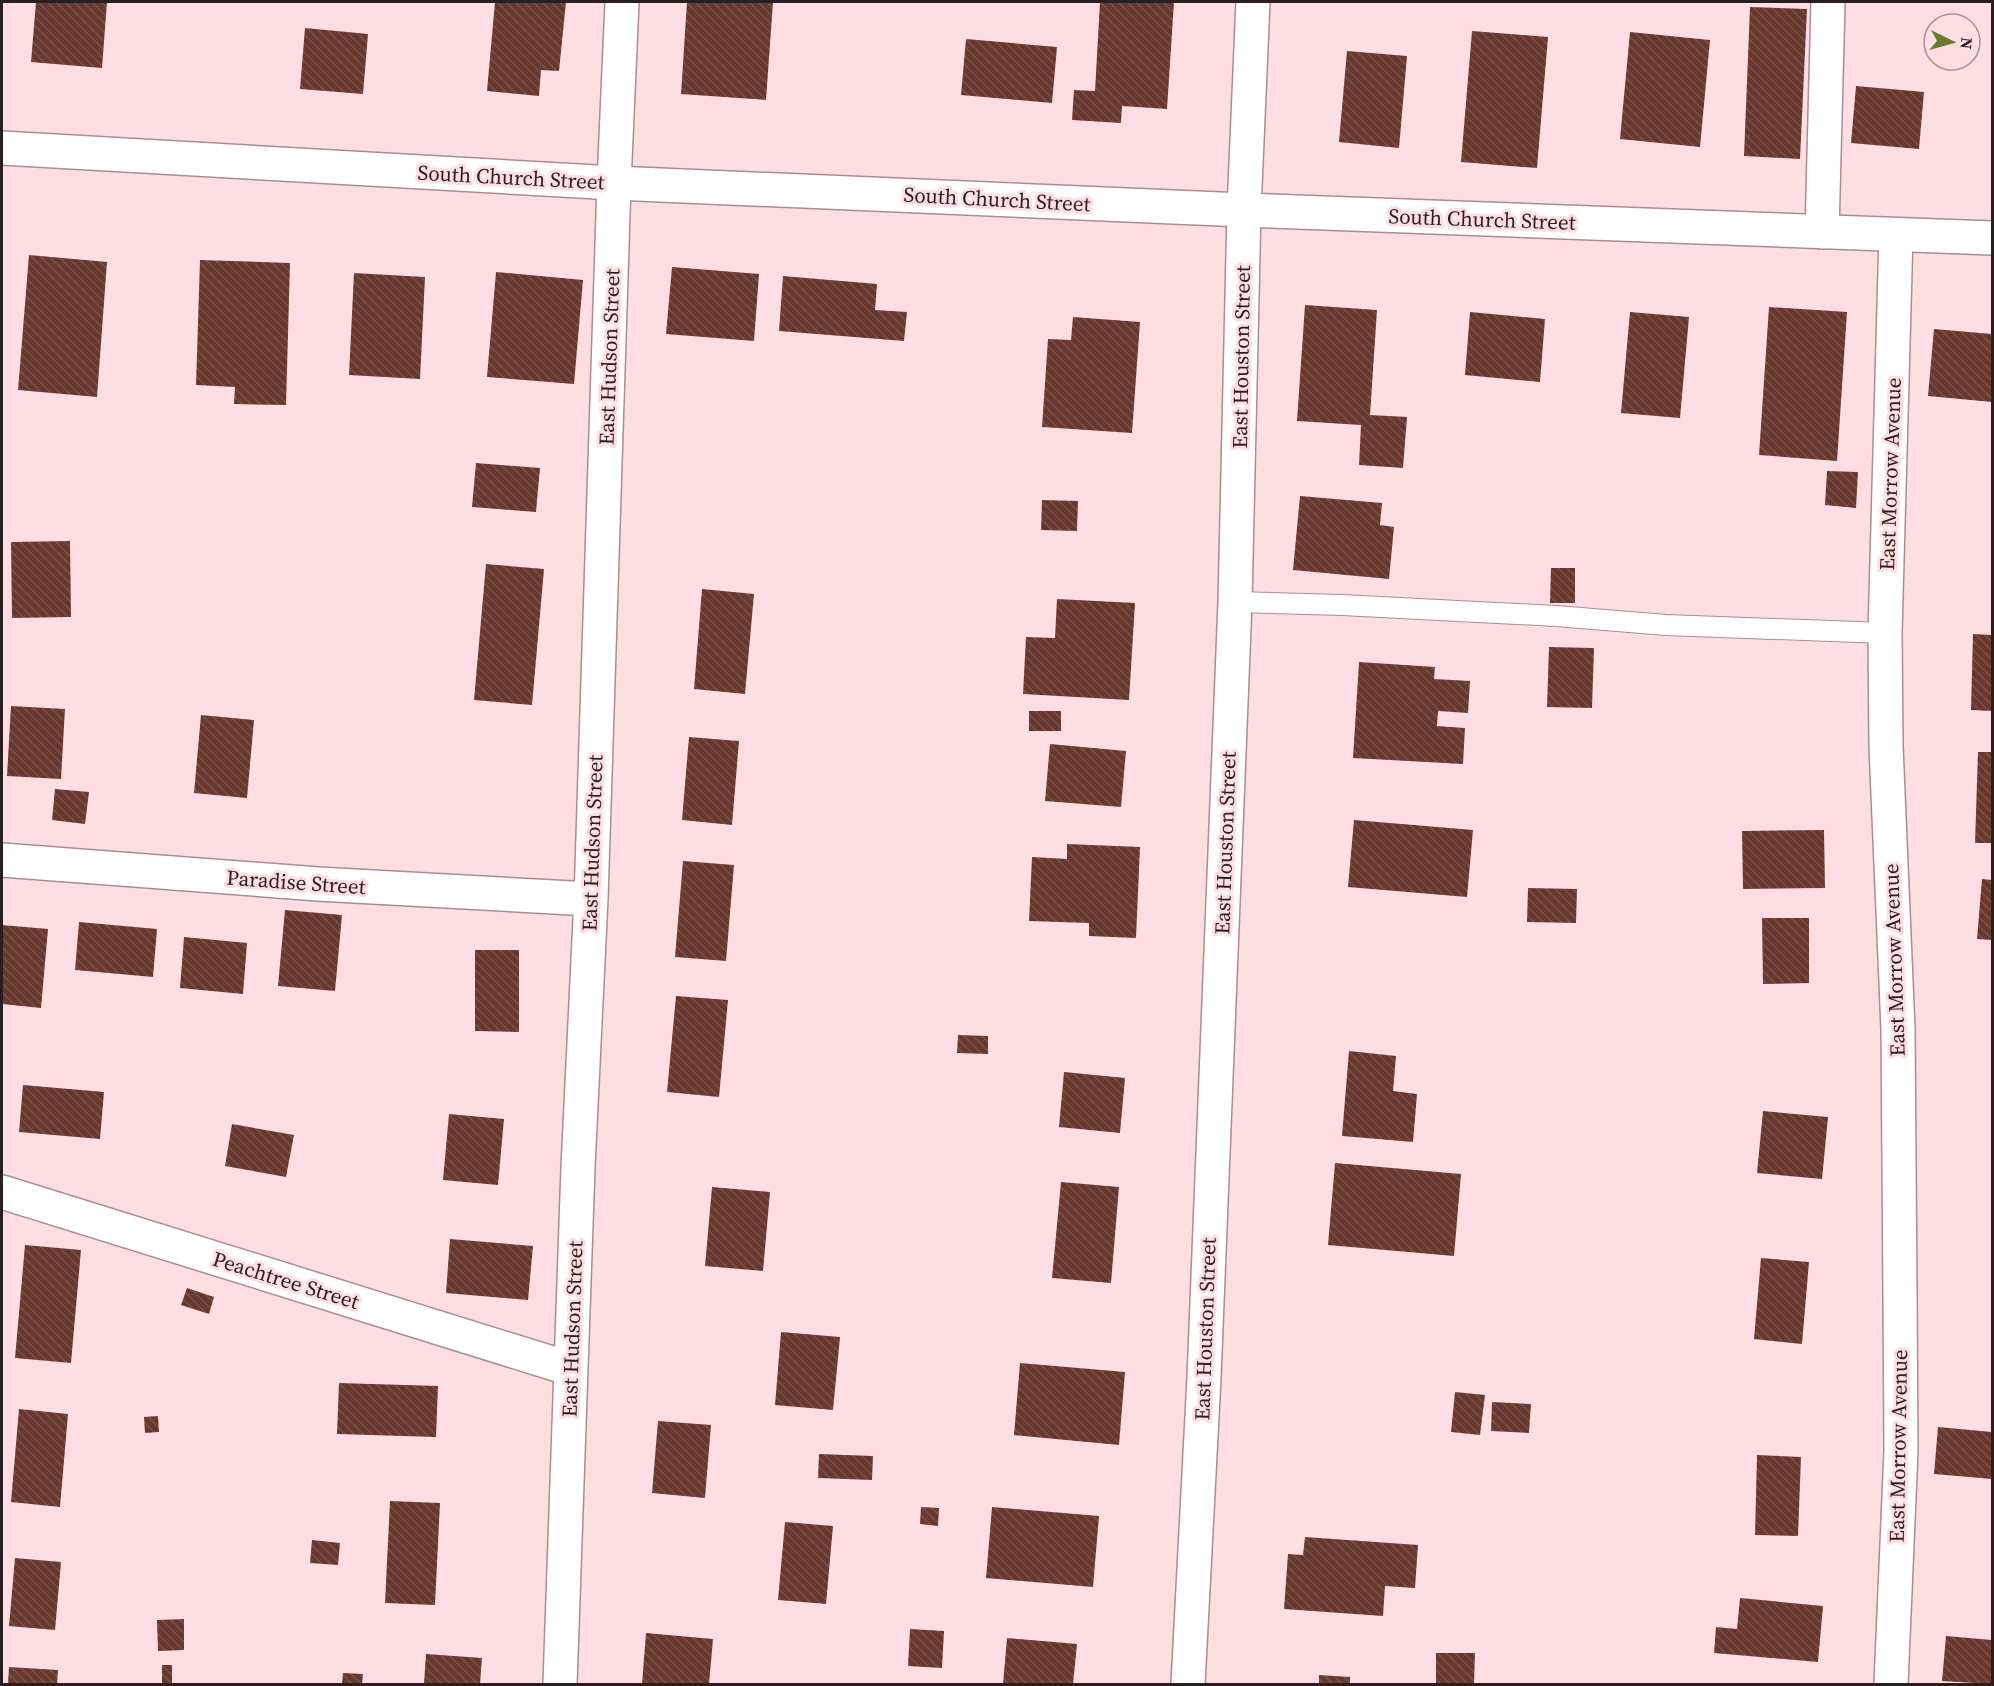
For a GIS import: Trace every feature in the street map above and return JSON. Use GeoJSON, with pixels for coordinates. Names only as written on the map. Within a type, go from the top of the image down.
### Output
{"type":"FeatureCollection","features":[{"type":"Feature","properties":{"kind":"street","name":"East Hudson Street"},"geometry":{"type":"LineString","coordinates":[[560,1684],[578,1167],[591,899],[622,2]]}},
{"type":"Feature","properties":{"kind":"street","name":"East Houston Street"},"geometry":{"type":"LineString","coordinates":[[1188,1684],[1204,1378],[1235,602],[1244,210],[1253,2]]}},
{"type":"Feature","properties":{"kind":"street"},"geometry":{"type":"LineString","coordinates":[[1822,231],[1828,2]]}},
{"type":"Feature","properties":{"kind":"street","name":"South Church Street"},"geometry":{"type":"LineString","coordinates":[[2,148],[614,183],[1244,210],[1992,238]]}},
{"type":"Feature","properties":{"kind":"street","name":"East Morrow Avenue"},"geometry":{"type":"LineString","coordinates":[[1891,1684],[1901,1451],[1898,1029],[1886,746],[1885,633],[1896,235]]}},
{"type":"Feature","properties":{"kind":"street","name":"Paradise Street"},"geometry":{"type":"LineString","coordinates":[[2,860],[318,884],[591,899]]}},
{"type":"Feature","properties":{"kind":"street","name":"Peachtree Street"},"geometry":{"type":"LineString","coordinates":[[2,1192],[571,1369]]}},
{"type":"Feature","properties":{"kind":"lane"},"geometry":{"type":"LineString","coordinates":[[1235,602],[1556,616],[1665,625],[1885,633]]}},
{"type":"Feature","properties":{"kind":"building"},"geometry":{"type":"Polygon","coordinates":[[[36,2],[107,2],[102,68],[31,62],[36,2]]]}},
{"type":"Feature","properties":{"kind":"building"},"geometry":{"type":"Polygon","coordinates":[[[495,2],[566,2],[559,71],[541,70],[539,96],[487,91],[495,2]]]}},
{"type":"Feature","properties":{"kind":"building"},"geometry":{"type":"Polygon","coordinates":[[[687,2],[773,2],[766,100],[681,94],[687,2]]]}},
{"type":"Feature","properties":{"kind":"building"},"geometry":{"type":"Polygon","coordinates":[[[1100,2],[1174,2],[1167,109],[1122,106],[1121,123],[1072,120],[1074,90],[1095,91],[1100,2]]]}},
{"type":"Feature","properties":{"kind":"building"},"geometry":{"type":"Polygon","coordinates":[[[1750,7],[1807,9],[1800,159],[1744,156],[1750,7]]]}},
{"type":"Feature","properties":{"kind":"building"},"geometry":{"type":"Polygon","coordinates":[[[305,28],[368,34],[363,94],[300,89],[305,28]]]}},
{"type":"Feature","properties":{"kind":"building"},"geometry":{"type":"Polygon","coordinates":[[[1472,31],[1548,37],[1537,168],[1461,162],[1472,31]]]}},
{"type":"Feature","properties":{"kind":"building"},"geometry":{"type":"Polygon","coordinates":[[[1630,32],[1710,40],[1700,147],[1620,139],[1630,32]]]}},
{"type":"Feature","properties":{"kind":"building"},"geometry":{"type":"Polygon","coordinates":[[[966,39],[1057,47],[1052,103],[961,95],[966,39]]]}},
{"type":"Feature","properties":{"kind":"building"},"geometry":{"type":"Polygon","coordinates":[[[1347,51],[1407,56],[1399,148],[1339,142],[1347,51]]]}},
{"type":"Feature","properties":{"kind":"building"},"geometry":{"type":"Polygon","coordinates":[[[1856,86],[1924,92],[1919,149],[1851,143],[1856,86]]]}},
{"type":"Feature","properties":{"kind":"building"},"geometry":{"type":"Polygon","coordinates":[[[29,255],[107,262],[97,397],[18,390],[29,255]]]}},
{"type":"Feature","properties":{"kind":"building"},"geometry":{"type":"Polygon","coordinates":[[[200,260],[290,263],[286,405],[234,404],[235,387],[196,385],[200,260]]]}},
{"type":"Feature","properties":{"kind":"building"},"geometry":{"type":"Polygon","coordinates":[[[672,267],[759,274],[754,341],[666,334],[672,267]]]}},
{"type":"Feature","properties":{"kind":"building"},"geometry":{"type":"Polygon","coordinates":[[[496,272],[583,280],[574,384],[487,377],[496,272]]]}},
{"type":"Feature","properties":{"kind":"building"},"geometry":{"type":"Polygon","coordinates":[[[354,273],[425,277],[420,379],[349,375],[354,273]]]}},
{"type":"Feature","properties":{"kind":"building"},"geometry":{"type":"Polygon","coordinates":[[[783,276],[877,284],[875,310],[907,312],[904,341],[779,331],[783,276]]]}},
{"type":"Feature","properties":{"kind":"building"},"geometry":{"type":"Polygon","coordinates":[[[1305,305],[1377,310],[1370,415],[1407,417],[1403,468],[1359,465],[1361,425],[1297,421],[1305,305]]]}},
{"type":"Feature","properties":{"kind":"building"},"geometry":{"type":"Polygon","coordinates":[[[1769,307],[1847,312],[1837,461],[1759,455],[1769,307]]]}},
{"type":"Feature","properties":{"kind":"building"},"geometry":{"type":"Polygon","coordinates":[[[1470,312],[1545,319],[1540,382],[1465,375],[1470,312]]]}},
{"type":"Feature","properties":{"kind":"building"},"geometry":{"type":"Polygon","coordinates":[[[1630,312],[1689,317],[1680,418],[1621,413],[1630,312]]]}},
{"type":"Feature","properties":{"kind":"building"},"geometry":{"type":"Polygon","coordinates":[[[1073,317],[1140,322],[1132,433],[1042,427],[1048,339],[1071,340],[1073,317]]]}},
{"type":"Feature","properties":{"kind":"building"},"geometry":{"type":"Polygon","coordinates":[[[1934,329],[1992,334],[1992,402],[1928,396],[1934,329]]]}},
{"type":"Feature","properties":{"kind":"building"},"geometry":{"type":"Polygon","coordinates":[[[476,463],[540,468],[536,512],[472,507],[476,463]]]}},
{"type":"Feature","properties":{"kind":"building"},"geometry":{"type":"Polygon","coordinates":[[[1827,471],[1858,472],[1856,508],[1825,505],[1827,471]]]}},
{"type":"Feature","properties":{"kind":"building"},"geometry":{"type":"Polygon","coordinates":[[[1300,496],[1382,503],[1380,525],[1394,527],[1389,579],[1293,570],[1300,496]]]}},
{"type":"Feature","properties":{"kind":"building"},"geometry":{"type":"Polygon","coordinates":[[[1042,500],[1078,501],[1077,531],[1041,530],[1042,500]]]}},
{"type":"Feature","properties":{"kind":"building"},"geometry":{"type":"Polygon","coordinates":[[[70,541],[71,617],[12,618],[11,542],[70,541]]]}},
{"type":"Feature","properties":{"kind":"building"},"geometry":{"type":"Polygon","coordinates":[[[486,564],[544,569],[532,705],[474,700],[486,564]]]}},
{"type":"Feature","properties":{"kind":"building"},"geometry":{"type":"Polygon","coordinates":[[[1551,568],[1575,568],[1575,603],[1550,603],[1551,568]]]}},
{"type":"Feature","properties":{"kind":"building"},"geometry":{"type":"Polygon","coordinates":[[[702,589],[754,594],[745,694],[694,689],[702,589]]]}},
{"type":"Feature","properties":{"kind":"building"},"geometry":{"type":"Polygon","coordinates":[[[1057,599],[1135,603],[1129,700],[1023,694],[1026,637],[1055,638],[1057,599]]]}},
{"type":"Feature","properties":{"kind":"building"},"geometry":{"type":"Polygon","coordinates":[[[1973,634],[1992,635],[1992,711],[1971,710],[1973,634]]]}},
{"type":"Feature","properties":{"kind":"building"},"geometry":{"type":"Polygon","coordinates":[[[1549,647],[1594,648],[1592,708],[1547,707],[1549,647]]]}},
{"type":"Feature","properties":{"kind":"building"},"geometry":{"type":"Polygon","coordinates":[[[1359,662],[1435,667],[1434,679],[1470,681],[1468,713],[1438,711],[1437,726],[1465,728],[1463,764],[1353,758],[1359,662]]]}},
{"type":"Feature","properties":{"kind":"building"},"geometry":{"type":"Polygon","coordinates":[[[11,706],[65,709],[61,779],[7,776],[11,706]]]}},
{"type":"Feature","properties":{"kind":"building"},"geometry":{"type":"Polygon","coordinates":[[[1029,711],[1061,711],[1061,731],[1029,731],[1029,711]]]}},
{"type":"Feature","properties":{"kind":"building"},"geometry":{"type":"Polygon","coordinates":[[[201,715],[254,720],[247,798],[194,793],[201,715]]]}},
{"type":"Feature","properties":{"kind":"building"},"geometry":{"type":"Polygon","coordinates":[[[689,737],[739,741],[732,825],[682,820],[689,737]]]}},
{"type":"Feature","properties":{"kind":"building"},"geometry":{"type":"Polygon","coordinates":[[[1050,744],[1126,751],[1121,807],[1045,801],[1050,744]]]}},
{"type":"Feature","properties":{"kind":"building"},"geometry":{"type":"Polygon","coordinates":[[[1978,752],[1992,752],[1992,843],[1975,843],[1978,752]]]}},
{"type":"Feature","properties":{"kind":"building"},"geometry":{"type":"Polygon","coordinates":[[[55,789],[89,792],[85,824],[52,820],[55,789]]]}},
{"type":"Feature","properties":{"kind":"building"},"geometry":{"type":"Polygon","coordinates":[[[1354,820],[1473,830],[1467,897],[1348,887],[1354,820]]]}},
{"type":"Feature","properties":{"kind":"building"},"geometry":{"type":"Polygon","coordinates":[[[1824,830],[1825,888],[1743,889],[1742,831],[1824,830]]]}},
{"type":"Feature","properties":{"kind":"building"},"geometry":{"type":"Polygon","coordinates":[[[1067,844],[1140,847],[1136,938],[1089,936],[1089,923],[1029,921],[1032,857],[1067,859],[1067,844]]]}},
{"type":"Feature","properties":{"kind":"building"},"geometry":{"type":"Polygon","coordinates":[[[683,861],[734,865],[726,961],[675,957],[683,861]]]}},
{"type":"Feature","properties":{"kind":"building"},"geometry":{"type":"Polygon","coordinates":[[[1982,879],[1992,880],[1992,940],[1977,939],[1982,879]]]}},
{"type":"Feature","properties":{"kind":"building"},"geometry":{"type":"Polygon","coordinates":[[[1528,888],[1577,889],[1576,923],[1527,922],[1528,888]]]}},
{"type":"Feature","properties":{"kind":"building"},"geometry":{"type":"Polygon","coordinates":[[[285,910],[342,915],[335,991],[278,986],[285,910]]]}},
{"type":"Feature","properties":{"kind":"building"},"geometry":{"type":"Polygon","coordinates":[[[1762,918],[1809,918],[1809,983],[1763,984],[1762,918]]]}},
{"type":"Feature","properties":{"kind":"building"},"geometry":{"type":"Polygon","coordinates":[[[79,922],[157,929],[153,977],[75,970],[79,922]]]}},
{"type":"Feature","properties":{"kind":"building"},"geometry":{"type":"Polygon","coordinates":[[[2,925],[48,929],[41,1008],[2,1004],[2,925]]]}},
{"type":"Feature","properties":{"kind":"building"},"geometry":{"type":"Polygon","coordinates":[[[184,937],[247,943],[243,994],[180,988],[184,937]]]}},
{"type":"Feature","properties":{"kind":"building"},"geometry":{"type":"Polygon","coordinates":[[[475,950],[519,950],[519,1032],[475,1031],[475,950]]]}},
{"type":"Feature","properties":{"kind":"building"},"geometry":{"type":"Polygon","coordinates":[[[676,996],[728,1000],[719,1097],[667,1092],[676,996]]]}},
{"type":"Feature","properties":{"kind":"building"},"geometry":{"type":"Polygon","coordinates":[[[958,1035],[988,1036],[988,1054],[957,1053],[958,1035]]]}},
{"type":"Feature","properties":{"kind":"building"},"geometry":{"type":"Polygon","coordinates":[[[1349,1051],[1396,1056],[1393,1091],[1417,1094],[1413,1142],[1342,1136],[1349,1051]]]}},
{"type":"Feature","properties":{"kind":"building"},"geometry":{"type":"Polygon","coordinates":[[[1064,1072],[1125,1078],[1120,1133],[1059,1127],[1064,1072]]]}},
{"type":"Feature","properties":{"kind":"building"},"geometry":{"type":"Polygon","coordinates":[[[23,1085],[104,1092],[100,1139],[19,1132],[23,1085]]]}},
{"type":"Feature","properties":{"kind":"building"},"geometry":{"type":"Polygon","coordinates":[[[1763,1111],[1828,1117],[1822,1179],[1757,1173],[1763,1111]]]}},
{"type":"Feature","properties":{"kind":"building"},"geometry":{"type":"Polygon","coordinates":[[[449,1114],[504,1119],[498,1185],[443,1180],[449,1114]]]}},
{"type":"Feature","properties":{"kind":"building"},"geometry":{"type":"Polygon","coordinates":[[[232,1124],[294,1135],[286,1177],[225,1166],[232,1124]]]}},
{"type":"Feature","properties":{"kind":"building"},"geometry":{"type":"Polygon","coordinates":[[[1335,1163],[1461,1174],[1454,1256],[1328,1245],[1335,1163]]]}},
{"type":"Feature","properties":{"kind":"building"},"geometry":{"type":"Polygon","coordinates":[[[1061,1182],[1119,1187],[1111,1283],[1052,1278],[1061,1182]]]}},
{"type":"Feature","properties":{"kind":"building"},"geometry":{"type":"Polygon","coordinates":[[[712,1187],[770,1192],[763,1271],[705,1266],[712,1187]]]}},
{"type":"Feature","properties":{"kind":"building"},"geometry":{"type":"Polygon","coordinates":[[[450,1239],[533,1246],[528,1300],[446,1293],[450,1239]]]}},
{"type":"Feature","properties":{"kind":"building"},"geometry":{"type":"Polygon","coordinates":[[[25,1245],[81,1250],[71,1363],[15,1358],[25,1245]]]}},
{"type":"Feature","properties":{"kind":"building"},"geometry":{"type":"Polygon","coordinates":[[[1761,1258],[1809,1262],[1802,1344],[1754,1339],[1761,1258]]]}},
{"type":"Feature","properties":{"kind":"building"},"geometry":{"type":"Polygon","coordinates":[[[187,1288],[214,1297],[209,1314],[181,1305],[187,1288]]]}},
{"type":"Feature","properties":{"kind":"building"},"geometry":{"type":"Polygon","coordinates":[[[781,1332],[840,1337],[833,1410],[775,1405],[781,1332]]]}},
{"type":"Feature","properties":{"kind":"building"},"geometry":{"type":"Polygon","coordinates":[[[1020,1363],[1125,1372],[1119,1445],[1014,1435],[1020,1363]]]}},
{"type":"Feature","properties":{"kind":"building"},"geometry":{"type":"Polygon","coordinates":[[[339,1383],[438,1386],[436,1437],[337,1434],[339,1383]]]}},
{"type":"Feature","properties":{"kind":"building"},"geometry":{"type":"Polygon","coordinates":[[[1455,1392],[1485,1395],[1480,1435],[1451,1432],[1455,1392]]]}},
{"type":"Feature","properties":{"kind":"building"},"geometry":{"type":"Polygon","coordinates":[[[1492,1402],[1531,1404],[1529,1433],[1491,1431],[1492,1402]]]}},
{"type":"Feature","properties":{"kind":"building"},"geometry":{"type":"Polygon","coordinates":[[[19,1409],[68,1414],[60,1507],[11,1502],[19,1409]]]}},
{"type":"Feature","properties":{"kind":"building"},"geometry":{"type":"Polygon","coordinates":[[[158,1416],[159,1432],[145,1433],[144,1417],[158,1416]]]}},
{"type":"Feature","properties":{"kind":"building"},"geometry":{"type":"Polygon","coordinates":[[[658,1421],[711,1425],[705,1498],[652,1493],[658,1421]]]}},
{"type":"Feature","properties":{"kind":"building"},"geometry":{"type":"Polygon","coordinates":[[[1938,1427],[1992,1432],[1992,1479],[1934,1474],[1938,1427]]]}},
{"type":"Feature","properties":{"kind":"building"},"geometry":{"type":"Polygon","coordinates":[[[819,1454],[873,1456],[872,1480],[818,1478],[819,1454]]]}},
{"type":"Feature","properties":{"kind":"building"},"geometry":{"type":"Polygon","coordinates":[[[1757,1455],[1801,1457],[1798,1536],[1755,1535],[1757,1455]]]}},
{"type":"Feature","properties":{"kind":"building"},"geometry":{"type":"Polygon","coordinates":[[[390,1501],[440,1503],[435,1605],[385,1603],[390,1501]]]}},
{"type":"Feature","properties":{"kind":"building"},"geometry":{"type":"Polygon","coordinates":[[[921,1507],[939,1508],[938,1526],[920,1524],[921,1507]]]}},
{"type":"Feature","properties":{"kind":"building"},"geometry":{"type":"Polygon","coordinates":[[[992,1507],[1099,1516],[1093,1587],[986,1578],[992,1507]]]}},
{"type":"Feature","properties":{"kind":"building"},"geometry":{"type":"Polygon","coordinates":[[[785,1522],[833,1526],[826,1604],[778,1600],[785,1522]]]}},
{"type":"Feature","properties":{"kind":"building"},"geometry":{"type":"Polygon","coordinates":[[[1305,1537],[1418,1545],[1415,1588],[1385,1586],[1383,1616],[1284,1609],[1288,1554],[1303,1555],[1305,1537]]]}},
{"type":"Feature","properties":{"kind":"building"},"geometry":{"type":"Polygon","coordinates":[[[312,1540],[340,1543],[338,1565],[310,1563],[312,1540]]]}},
{"type":"Feature","properties":{"kind":"building"},"geometry":{"type":"Polygon","coordinates":[[[15,1558],[61,1562],[55,1630],[9,1626],[15,1558]]]}},
{"type":"Feature","properties":{"kind":"building"},"geometry":{"type":"Polygon","coordinates":[[[1740,1598],[1823,1606],[1818,1662],[1714,1653],[1716,1627],[1737,1629],[1740,1598]]]}},
{"type":"Feature","properties":{"kind":"building"},"geometry":{"type":"Polygon","coordinates":[[[184,1619],[184,1650],[158,1651],[157,1620],[184,1619]]]}},
{"type":"Feature","properties":{"kind":"building"},"geometry":{"type":"Polygon","coordinates":[[[910,1629],[944,1631],[942,1668],[908,1666],[910,1629]]]}},
{"type":"Feature","properties":{"kind":"building"},"geometry":{"type":"Polygon","coordinates":[[[646,1633],[713,1639],[709,1684],[642,1684],[646,1633]]]}},
{"type":"Feature","properties":{"kind":"building"},"geometry":{"type":"Polygon","coordinates":[[[1946,1636],[1992,1640],[1992,1684],[1942,1681],[1946,1636]]]}},
{"type":"Feature","properties":{"kind":"building"},"geometry":{"type":"Polygon","coordinates":[[[1007,1638],[1077,1644],[1073,1684],[1003,1684],[1007,1638]]]}},
{"type":"Feature","properties":{"kind":"building"},"geometry":{"type":"Polygon","coordinates":[[[1436,1653],[1475,1653],[1474,1684],[1436,1684],[1436,1653]]]}},
{"type":"Feature","properties":{"kind":"building"},"geometry":{"type":"Polygon","coordinates":[[[426,1654],[482,1658],[480,1684],[424,1684],[426,1654]]]}},
{"type":"Feature","properties":{"kind":"building"},"geometry":{"type":"Polygon","coordinates":[[[162,1665],[172,1665],[172,1684],[162,1684],[162,1665]]]}},
{"type":"Feature","properties":{"kind":"building"},"geometry":{"type":"Polygon","coordinates":[[[9,1667],[58,1670],[57,1684],[8,1684],[9,1667]]]}},
{"type":"Feature","properties":{"kind":"building"},"geometry":{"type":"Polygon","coordinates":[[[343,1673],[363,1674],[362,1684],[342,1684],[343,1673]]]}},
{"type":"Feature","properties":{"kind":"building"},"geometry":{"type":"Polygon","coordinates":[[[1319,1675],[1350,1677],[1350,1684],[1319,1684],[1319,1675]]]}}]}
